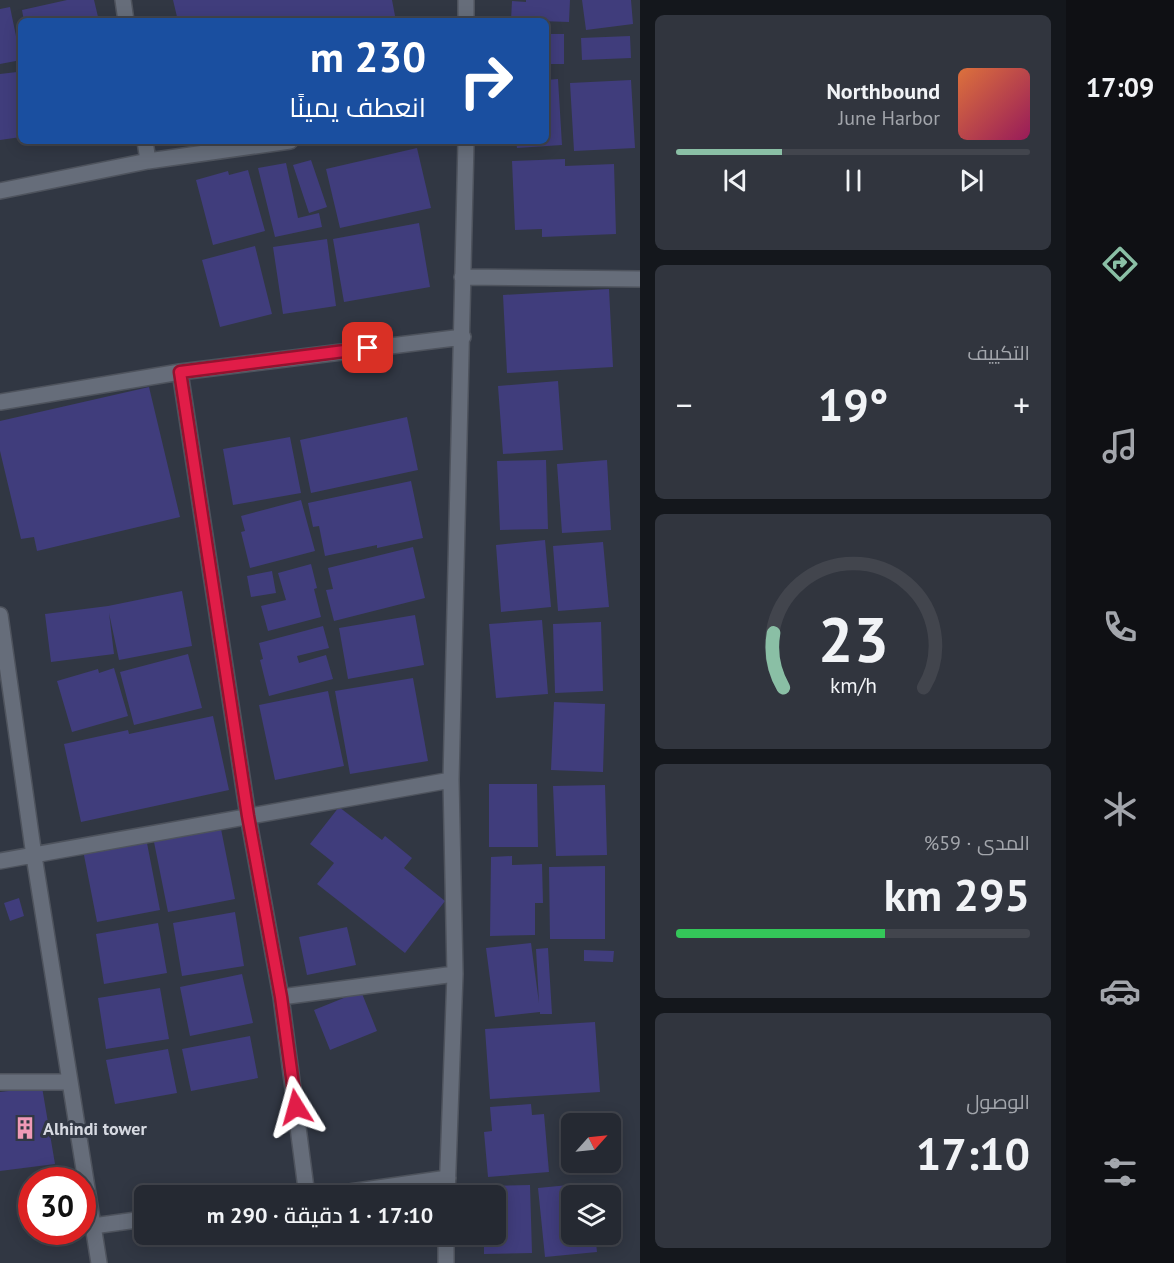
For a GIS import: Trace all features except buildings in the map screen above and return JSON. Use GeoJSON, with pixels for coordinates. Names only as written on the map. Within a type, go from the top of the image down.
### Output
{"type":"FeatureCollection","features":[{"type":"Feature","properties":{"kind":"street"},"geometry":{"type":"LineString","coordinates":[[123,0],[126,18]]}},
{"type":"Feature","properties":{"kind":"street"},"geometry":{"type":"LineString","coordinates":[[466,0],[466,18]]}},
{"type":"Feature","properties":{"kind":"street"},"geometry":{"type":"LineString","coordinates":[[145,144],[148,161]]}},
{"type":"Feature","properties":{"kind":"street"},"geometry":{"type":"LineString","coordinates":[[0,191],[148,161],[269,144]]}},
{"type":"Feature","properties":{"kind":"street"},"geometry":{"type":"LineString","coordinates":[[448,1185],[455,974],[451,780],[466,144]]}},
{"type":"Feature","properties":{"kind":"street"},"geometry":{"type":"LineString","coordinates":[[462,277],[640,279]]}},
{"type":"Feature","properties":{"kind":"street"},"geometry":{"type":"LineString","coordinates":[[0,402],[180,372],[462,336]]}},
{"type":"Feature","properties":{"kind":"street"},"geometry":{"type":"LineString","coordinates":[[180,372],[248,816],[281,997],[306,1185]]}},
{"type":"Feature","properties":{"kind":"street"},"geometry":{"type":"LineString","coordinates":[[0,615],[34,856],[84,1167]]}},
{"type":"Feature","properties":{"kind":"street"},"geometry":{"type":"LineString","coordinates":[[0,861],[451,780]]}},
{"type":"Feature","properties":{"kind":"street"},"geometry":{"type":"LineString","coordinates":[[281,997],[455,974]]}},
{"type":"Feature","properties":{"kind":"street"},"geometry":{"type":"LineString","coordinates":[[0,1082],[70,1082]]}},
{"type":"Feature","properties":{"kind":"street"},"geometry":{"type":"LineString","coordinates":[[399,1185],[448,1178]]}},
{"type":"Feature","properties":{"kind":"street"},"geometry":{"type":"LineString","coordinates":[[96,1226],[134,1221]]}},
{"type":"Feature","properties":{"kind":"street"},"geometry":{"type":"LineString","coordinates":[[96,1244],[99,1263]]}},
{"type":"Feature","properties":{"kind":"street"},"geometry":{"type":"LineString","coordinates":[[446,1245],[446,1263]]}},
{"type":"Feature","properties":{"kind":"place","name":"Alhindi tower"},"geometry":{"type":"Point","coordinates":[25,1128]}},
{"type":"Feature","properties":{"kind":"route"},"geometry":{"type":"LineString","coordinates":[[296,1107],[281,997],[248,816],[180,372],[368,348]]}}]}
